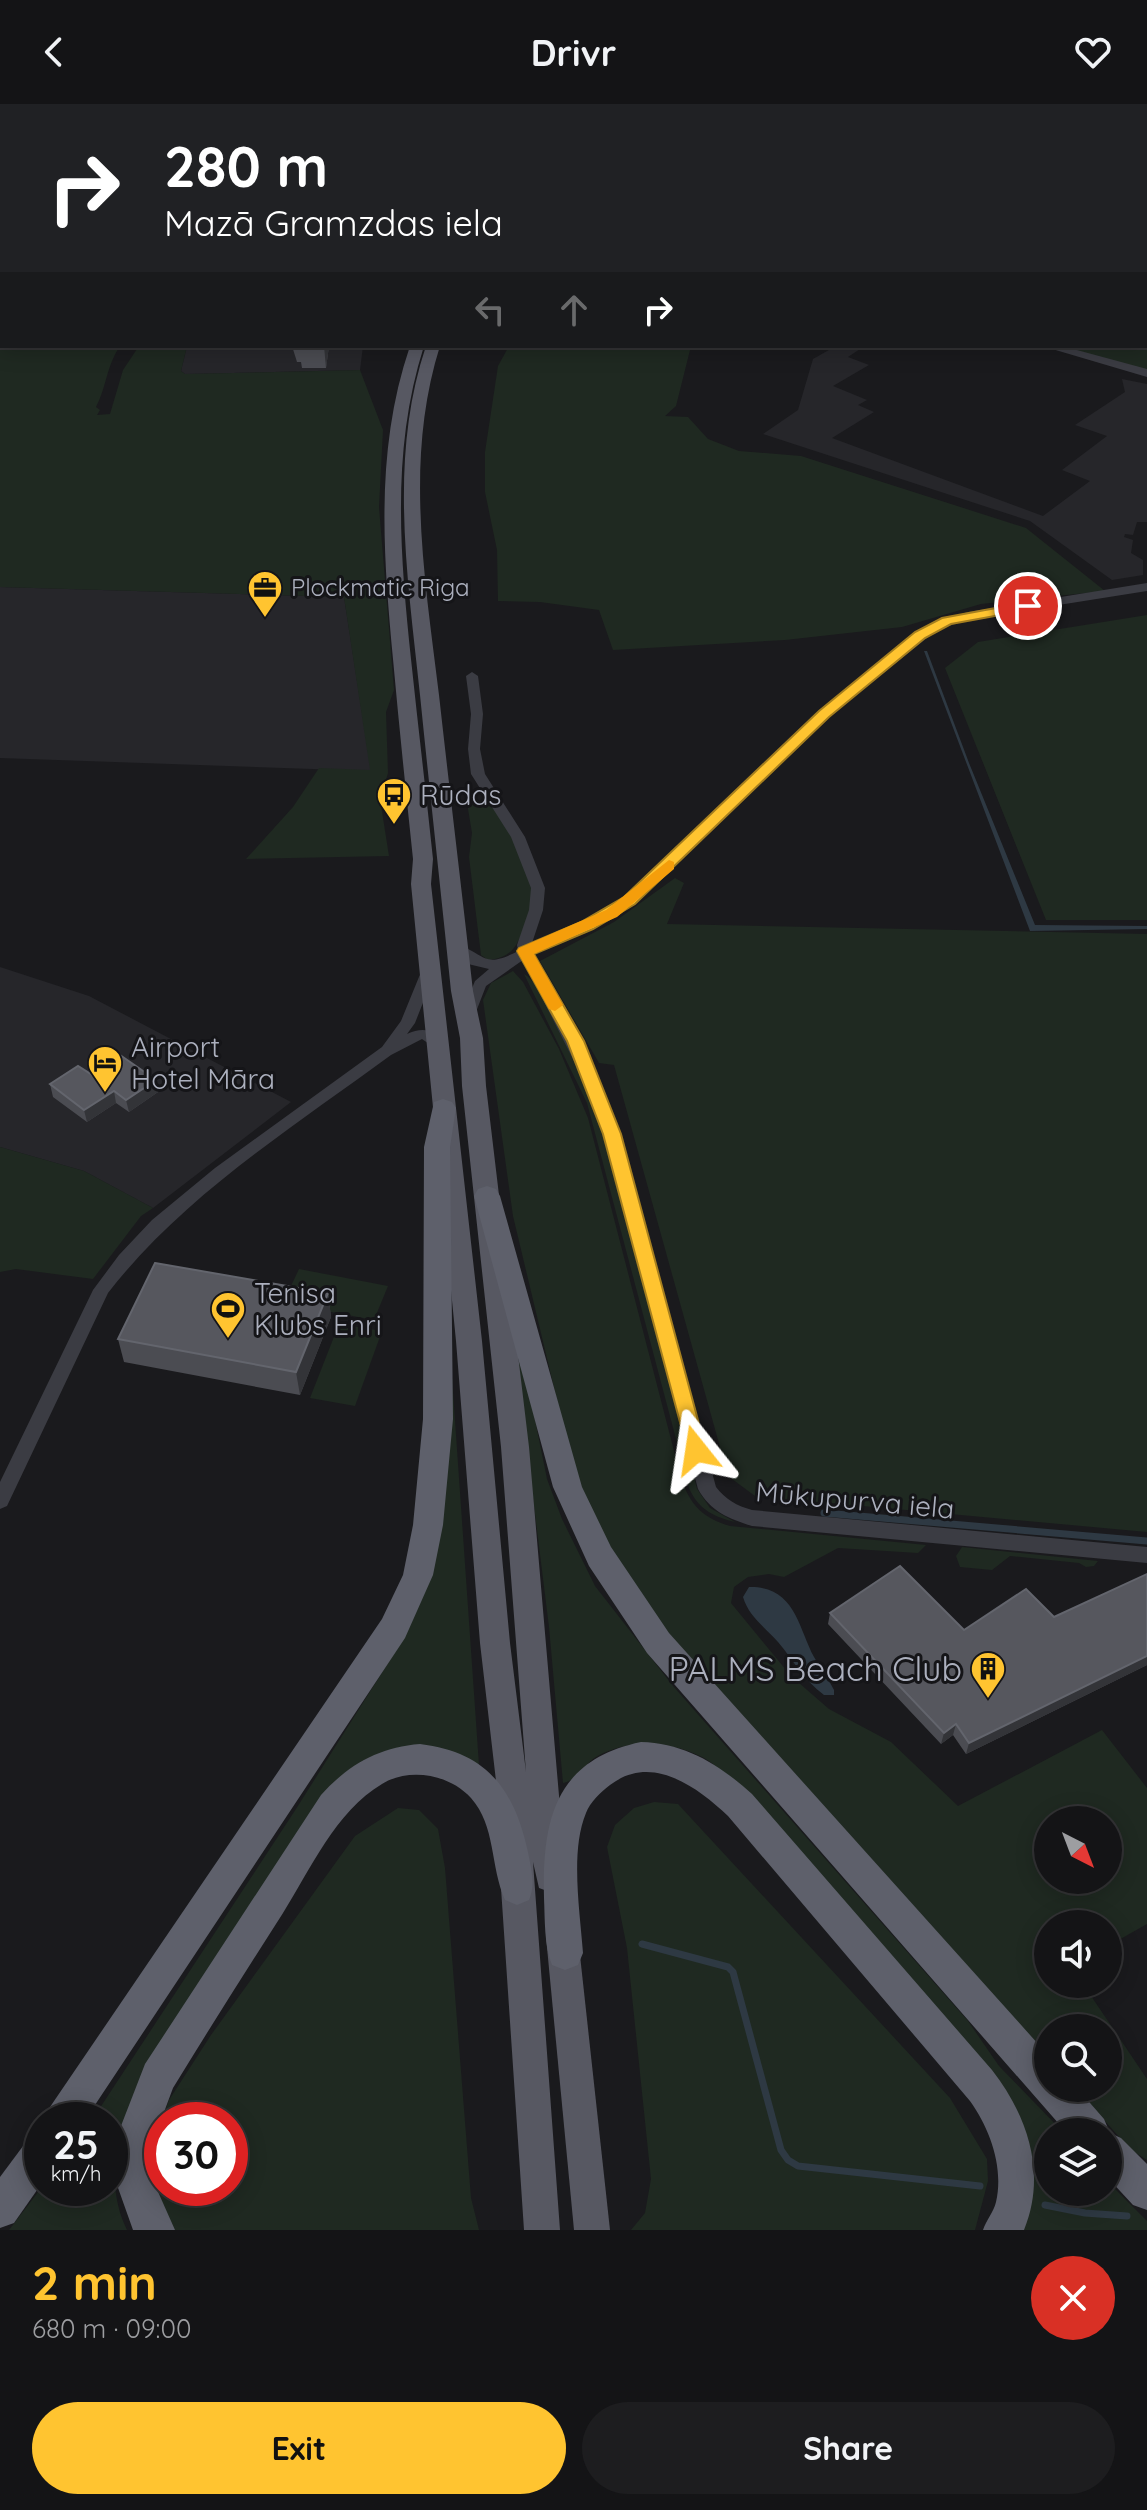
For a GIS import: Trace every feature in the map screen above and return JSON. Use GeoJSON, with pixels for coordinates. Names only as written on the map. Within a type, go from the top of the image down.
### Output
{"type":"FeatureCollection","features":[{"type":"Feature","properties":{"kind":"highway"},"geometry":{"type":"LineString","coordinates":[[75,2102],[394,1628],[418,1575],[428,1525],[438,1419],[437,1147],[443,1108]]}},
{"type":"Feature","properties":{"kind":"highway"},"geometry":{"type":"LineString","coordinates":[[487,1196],[558,1460],[575,1508],[604,1568],[658,1643],[1034,2067]]}},
{"type":"Feature","properties":{"kind":"highway"},"geometry":{"type":"LineString","coordinates":[[565,1953],[560,1858],[570,1808],[583,1787],[604,1770],[630,1757],[670,1760],[701,1772],[740,1805],[967,2068],[997,2110],[1013,2155],[1018,2195],[1002,2230]]}},
{"type":"Feature","properties":{"kind":"highway"},"geometry":{"type":"LineString","coordinates":[[156,2230],[148,2219],[136,2185],[138,2131],[158,2077],[322,1820],[352,1786],[372,1771],[413,1758],[438,1761],[466,1773],[490,1796],[500,1813],[517,1888]]}},
{"type":"Feature","properties":{"kind":"highway"},"geometry":{"type":"LineString","coordinates":[[1064,2102],[1079,2118]]}},
{"type":"Feature","properties":{"kind":"highway"},"geometry":{"type":"LineString","coordinates":[[1122,2165],[1147,2191]]}},
{"type":"Feature","properties":{"kind":"highway"},"geometry":{"type":"LineString","coordinates":[[0,2209],[24,2176]]}},
{"type":"Feature","properties":{"kind":"main road"},"geometry":{"type":"LineString","coordinates":[[416,348],[405,377],[396,423],[391,498],[396,593],[423,859],[421,884],[443,1108],[450,1146],[495,1643],[517,1824],[517,1888],[542,2218]]}},
{"type":"Feature","properties":{"kind":"main road"},"geometry":{"type":"LineString","coordinates":[[432,348],[419,395],[414,428],[414,558],[462,991],[469,1013],[533,1641],[546,1845],[565,1953],[590,2216]]}},
{"type":"Feature","properties":{"kind":"street"},"geometry":{"type":"LineString","coordinates":[[1055,348],[1147,373]]}},
{"type":"Feature","properties":{"kind":"street"},"geometry":{"type":"LineString","coordinates":[[469,1013],[480,984],[505,964],[525,951],[587,926],[630,901],[824,714],[933,627],[968,616],[1147,587]]}},
{"type":"Feature","properties":{"kind":"street"},"geometry":{"type":"LineString","coordinates":[[472,676],[477,714],[474,749],[478,774],[518,837],[538,888],[536,910],[524,945],[525,951]]}},
{"type":"Feature","properties":{"kind":"street"},"geometry":{"type":"LineString","coordinates":[[457,949],[469,960],[481,964],[505,964]]}},
{"type":"Feature","properties":{"kind":"street","name":"Mūkupurva iela"},"geometry":{"type":"LineString","coordinates":[[525,951],[575,1041],[612,1134],[707,1489],[719,1504],[736,1514],[752,1518],[1147,1555]]}},
{"type":"Feature","properties":{"kind":"street"},"geometry":{"type":"LineString","coordinates":[[386,1051],[408,1023],[430,965]]}},
{"type":"Feature","properties":{"kind":"street"},"geometry":{"type":"LineString","coordinates":[[0,1501],[101,1290],[158,1224],[221,1172],[386,1051],[418,1035],[424,1034],[437,1042]]}},
{"type":"Feature","properties":{"kind":"shaded area"},"geometry":{"type":"Polygon","coordinates":[[[0,348],[119,348],[96,407],[100,410],[97,415],[110,414],[123,370],[138,348],[187,348],[181,371],[185,374],[360,370],[383,430],[379,507],[394,690],[386,712],[388,773],[380,799],[389,856],[246,859],[293,807],[319,768],[370,770],[344,597],[0,587],[0,348]]]}},
{"type":"Feature","properties":{"kind":"shaded area"},"geometry":{"type":"Polygon","coordinates":[[[187,348],[363,348],[360,370],[185,374],[181,371],[187,348]]]}},
{"type":"Feature","properties":{"kind":"shaded area"},"geometry":{"type":"Polygon","coordinates":[[[508,348],[690,348],[676,406],[665,416],[688,417],[708,439],[739,451],[801,456],[1026,528],[1105,591],[981,604],[902,627],[785,640],[613,650],[599,610],[540,602],[498,601],[497,550],[485,492],[485,452],[498,366],[508,348]]]}},
{"type":"Feature","properties":{"kind":"shaded area"},"geometry":{"type":"Polygon","coordinates":[[[832,348],[852,348],[860,349],[848,357],[869,365],[833,386],[867,400],[858,405],[874,412],[832,438],[1043,516],[1090,481],[1062,470],[1107,436],[1075,425],[1125,392],[1122,379],[1147,384],[1147,522],[1137,522],[1133,535],[1125,534],[1124,537],[1133,540],[1131,553],[1143,560],[1143,575],[1112,580],[1030,521],[763,434],[798,410],[813,359],[832,348]]]}},
{"type":"Feature","properties":{"kind":"shaded area"},"geometry":{"type":"Polygon","coordinates":[[[1064,348],[1147,348],[1147,370],[1064,348]]]}},
{"type":"Feature","properties":{"kind":"shaded area"},"geometry":{"type":"Polygon","coordinates":[[[0,587],[344,597],[371,771],[0,758],[0,587]]]}},
{"type":"Feature","properties":{"kind":"shaded area"},"geometry":{"type":"Polygon","coordinates":[[[1147,615],[1147,920],[1046,920],[945,668],[978,642],[1147,615]]]}},
{"type":"Feature","properties":{"kind":"shaded area"},"geometry":{"type":"Polygon","coordinates":[[[924,651],[927,651],[1035,925],[1147,926],[1147,929],[1030,931],[924,651]]]}},
{"type":"Feature","properties":{"kind":"shaded area"},"geometry":{"type":"Polygon","coordinates":[[[491,802],[525,863],[533,888],[533,900],[518,942],[506,955],[488,960],[481,955],[469,857],[472,833],[467,803],[491,802]]]}},
{"type":"Feature","properties":{"kind":"shaded area"},"geometry":{"type":"Polygon","coordinates":[[[675,878],[684,883],[667,924],[1147,934],[1147,1532],[755,1496],[728,1476],[614,1065],[599,1063],[540,961],[614,922],[675,878]]]}},
{"type":"Feature","properties":{"kind":"shaded area"},"geometry":{"type":"Polygon","coordinates":[[[0,967],[89,996],[291,1102],[153,1208],[84,1171],[0,1147],[0,967]]]}},
{"type":"Feature","properties":{"kind":"shaded area"},"geometry":{"type":"Polygon","coordinates":[[[513,971],[523,982],[559,1049],[588,1118],[681,1478],[693,1503],[712,1519],[730,1526],[926,1545],[918,1553],[838,1548],[784,1577],[769,1574],[748,1577],[734,1587],[731,1603],[791,1676],[829,1709],[891,1742],[958,1806],[1102,1730],[1147,1788],[1147,1924],[1122,1938],[1122,1910],[1034,1910],[1034,1998],[1092,1998],[1103,2014],[1034,2014],[1034,2044],[681,1654],[599,1531],[573,1467],[513,1216],[483,1000],[491,983],[513,971]]]}},
{"type":"Feature","properties":{"kind":"shaded area"},"geometry":{"type":"Polygon","coordinates":[[[524,974],[556,1020],[603,1129],[697,1489],[710,1508],[735,1522],[708,1511],[689,1488],[587,1103],[524,974]]]}},
{"type":"Feature","properties":{"kind":"shaded area"},"geometry":{"type":"Polygon","coordinates":[[[0,1147],[84,1171],[153,1208],[141,1216],[93,1279],[16,1269],[0,1272],[0,1147]]]}},
{"type":"Feature","properties":{"kind":"shaded area"},"geometry":{"type":"Polygon","coordinates":[[[299,1269],[388,1286],[374,1320],[283,1303],[299,1269]]]}},
{"type":"Feature","properties":{"kind":"shaded area"},"geometry":{"type":"Polygon","coordinates":[[[339,1324],[382,1331],[355,1406],[310,1398],[339,1324]]]}},
{"type":"Feature","properties":{"kind":"shaded area"},"geometry":{"type":"Polygon","coordinates":[[[521,1351],[547,1479],[562,1519],[595,1586],[673,1686],[968,2021],[999,2066],[1049,2118],[1034,2118],[1034,2206],[1122,2206],[1122,2196],[1147,2221],[1147,2230],[1018,2230],[1024,2149],[735,1783],[713,1764],[675,1747],[634,1745],[596,1757],[572,1779],[563,1783],[549,1627],[515,1352],[521,1351]]]}},
{"type":"Feature","properties":{"kind":"shaded area"},"geometry":{"type":"Polygon","coordinates":[[[451,1363],[479,1765],[431,1749],[380,1756],[141,2077],[128,2109],[128,2102],[104,2102],[296,1809],[400,1644],[451,1363]]]}},
{"type":"Feature","properties":{"kind":"shaded area"},"geometry":{"type":"Polygon","coordinates":[[[962,1547],[1098,1561],[1094,1566],[1086,1567],[1079,1563],[1010,1556],[992,1570],[960,1567],[956,1556],[962,1547]]]}},
{"type":"Feature","properties":{"kind":"shaded area"},"geometry":{"type":"Polygon","coordinates":[[[749,1587],[764,1588],[786,1601],[799,1621],[834,1695],[824,1695],[810,1683],[753,1616],[743,1597],[749,1587]]]}},
{"type":"Feature","properties":{"kind":"shaded area"},"geometry":{"type":"Polygon","coordinates":[[[654,1802],[678,1804],[950,2098],[987,2159],[988,2181],[975,2230],[631,2230],[645,2213],[651,2179],[627,1948],[607,1847],[615,1825],[634,1808],[654,1802]]]}},
{"type":"Feature","properties":{"kind":"shaded area"},"geometry":{"type":"Polygon","coordinates":[[[398,1808],[419,1810],[438,1829],[445,1868],[471,2198],[479,2230],[172,2230],[157,2206],[248,2206],[248,2102],[168,2102],[211,2035],[355,1836],[398,1808]]]}},
{"type":"Feature","properties":{"kind":"shaded area"},"geometry":{"type":"Polygon","coordinates":[[[1122,2042],[1147,2079],[1147,2160],[1122,2140],[1122,2118],[1102,2118],[1088,2102],[1122,2102],[1122,2042]]]}},
{"type":"Feature","properties":{"kind":"shaded area"},"geometry":{"type":"Polygon","coordinates":[[[27,2206],[119,2206],[127,2230],[9,2230],[27,2206]]]}},
{"type":"Feature","properties":{"kind":"building"},"geometry":{"type":"Polygon","coordinates":[[[120,1055],[156,1080],[126,1100],[114,1091],[84,1110],[50,1084],[78,1066],[105,1083],[107,1064],[120,1055]]]}},
{"type":"Feature","properties":{"kind":"building","name":"Tenisa Klubs Enri"},"geometry":{"type":"Polygon","coordinates":[[[155,1263],[328,1293],[296,1372],[118,1339],[155,1263]]]}},
{"type":"Feature","properties":{"kind":"building","name":"PALMS Beach Club"},"geometry":{"type":"Polygon","coordinates":[[[900,1566],[964,1630],[1026,1589],[1054,1617],[1147,1574],[1147,1656],[969,1743],[956,1724],[944,1733],[830,1613],[900,1566]]]}},
{"type":"Feature","properties":{"kind":"waterway"},"geometry":{"type":"LineString","coordinates":[[824,1513],[1147,1541]]}},
{"type":"Feature","properties":{"kind":"waterway"},"geometry":{"type":"LineString","coordinates":[[642,1944],[728,1967],[733,1972],[781,2150],[788,2160],[798,2166],[980,2186]]}},
{"type":"Feature","properties":{"kind":"waterway"},"geometry":{"type":"LineString","coordinates":[[1050,2206],[1085,2213],[1127,2216]]}},
{"type":"Feature","properties":{"kind":"slow traffic"},"geometry":{"type":"LineString","coordinates":[[555,1005],[525,951],[611,914],[669,865]]}},
{"type":"Feature","properties":{"kind":"place","name":"Plockmatic Riga"},"geometry":{"type":"Point","coordinates":[265,619]}},
{"type":"Feature","properties":{"kind":"place","name":"Rūdas"},"geometry":{"type":"Point","coordinates":[394,826]}},
{"type":"Feature","properties":{"kind":"place","name":"Airport Hotel Māra"},"geometry":{"type":"Point","coordinates":[105,1094]}},
{"type":"Feature","properties":{"kind":"place","name":"Tenisa Klubs Enri"},"geometry":{"type":"Point","coordinates":[228,1340]}},
{"type":"Feature","properties":{"kind":"place","name":"PALMS Beach Club"},"geometry":{"type":"Point","coordinates":[988,1700]}},
{"type":"Feature","properties":{"kind":"route"},"geometry":{"type":"LineString","coordinates":[[696,1450],[612,1134],[575,1041],[525,951],[587,926],[630,901],[824,714],[920,635],[947,621],[1028,606]]}}]}
